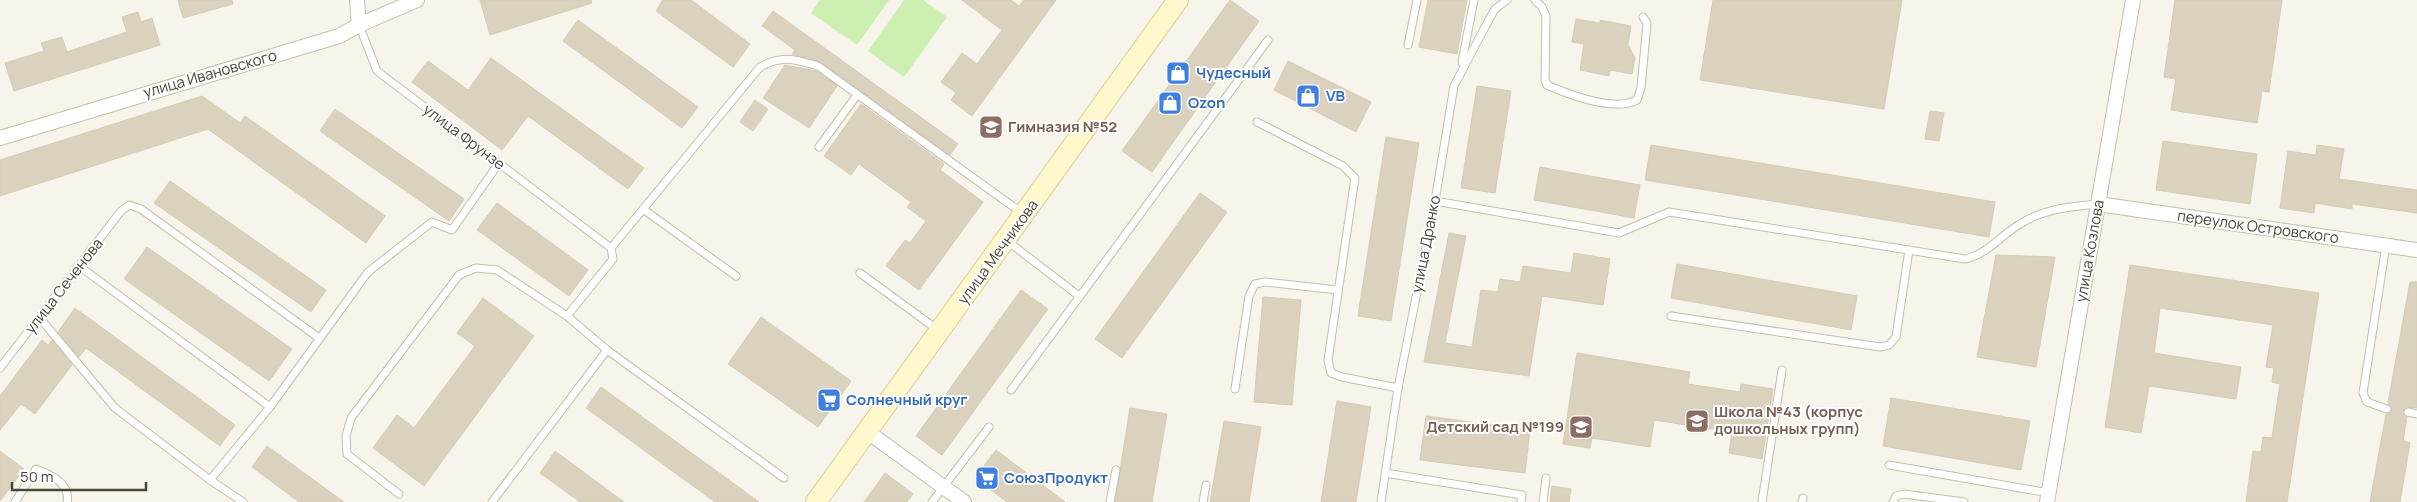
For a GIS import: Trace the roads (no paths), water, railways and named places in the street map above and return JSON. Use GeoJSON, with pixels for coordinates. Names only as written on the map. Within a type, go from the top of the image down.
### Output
{"type":"FeatureCollection","features":[{"type":"Feature","properties":{"kind":"main road","name":"улица Мечникова"},"geometry":{"type":"LineString","coordinates":[[816,502],[1178,0]]}},
{"type":"Feature","properties":{"kind":"street","name":"улица Фрунзе"},"geometry":{"type":"LineString","coordinates":[[357,0],[359,25]]}},
{"type":"Feature","properties":{"kind":"street","name":"улица Ивановского"},"geometry":{"type":"LineString","coordinates":[[0,138],[339,36],[359,25],[417,0]]}},
{"type":"Feature","properties":{"kind":"street","name":"улица Козлова"},"geometry":{"type":"LineString","coordinates":[[2048,498],[2134,0]]}},
{"type":"Feature","properties":{"kind":"street","name":"переулок Островского"},"geometry":{"type":"LineString","coordinates":[[2098,204],[2417,250]]}},
{"type":"Feature","properties":{"kind":"street"},"geometry":{"type":"LineString","coordinates":[[868,432],[964,502]]}},
{"type":"Feature","properties":{"kind":"lane"},"geometry":{"type":"LineString","coordinates":[[1408,45],[1417,0]]}},
{"type":"Feature","properties":{"kind":"lane"},"geometry":{"type":"LineString","coordinates":[[1461,69],[1474,0]]}},
{"type":"Feature","properties":{"kind":"lane","name":"улица Дранко"},"geometry":{"type":"LineString","coordinates":[[1381,502],[1398,388],[1435,201],[1454,86],[1461,69],[1496,9],[1507,0]]}},
{"type":"Feature","properties":{"kind":"lane"},"geometry":{"type":"LineString","coordinates":[[1535,0],[1542,7],[1546,16],[1545,80],[1547,85],[1565,93],[1599,102],[1628,104],[1637,100],[1641,88],[1648,24],[1643,17]]}},
{"type":"Feature","properties":{"kind":"lane","name":"улица Фрунзе"},"geometry":{"type":"LineString","coordinates":[[359,25],[377,71],[611,248]]}},
{"type":"Feature","properties":{"kind":"lane"},"geometry":{"type":"LineString","coordinates":[[1011,390],[1268,40]]}},
{"type":"Feature","properties":{"kind":"lane"},"geometry":{"type":"LineString","coordinates":[[567,316],[613,259],[611,248],[760,67],[776,59],[794,60],[818,66],[1024,214]]}},
{"type":"Feature","properties":{"kind":"lane"},"geometry":{"type":"LineString","coordinates":[[819,147],[857,94]]}},
{"type":"Feature","properties":{"kind":"lane"},"geometry":{"type":"LineString","coordinates":[[1257,122],[1343,166],[1355,178],[1328,360],[1331,373],[1342,377],[1398,388]]}},
{"type":"Feature","properties":{"kind":"lane"},"geometry":{"type":"LineString","coordinates":[[210,480],[270,407],[368,272],[432,222],[452,230],[499,163]]}},
{"type":"Feature","properties":{"kind":"lane"},"geometry":{"type":"LineString","coordinates":[[1435,201],[1619,233],[1669,212],[1965,259],[1979,256],[2019,224],[2047,210],[2098,204]]}},
{"type":"Feature","properties":{"kind":"lane","name":"улица Сеченова"},"geometry":{"type":"LineString","coordinates":[[0,368],[121,211],[129,205],[141,209],[320,338]]}},
{"type":"Feature","properties":{"kind":"lane"},"geometry":{"type":"LineString","coordinates":[[643,209],[736,276]]}},
{"type":"Feature","properties":{"kind":"lane"},"geometry":{"type":"LineString","coordinates":[[1006,240],[1079,296]]}},
{"type":"Feature","properties":{"kind":"lane"},"geometry":{"type":"LineString","coordinates":[[2386,245],[2363,393],[2367,402],[2387,409]]}},
{"type":"Feature","properties":{"kind":"lane"},"geometry":{"type":"LineString","coordinates":[[1671,316],[1880,347],[1889,345],[1896,337],[1909,250]]}},
{"type":"Feature","properties":{"kind":"lane"},"geometry":{"type":"LineString","coordinates":[[79,266],[270,407]]}},
{"type":"Feature","properties":{"kind":"lane"},"geometry":{"type":"LineString","coordinates":[[399,494],[347,454],[346,436],[350,418],[459,275],[476,268],[497,270],[567,316],[607,350],[784,478]]}},
{"type":"Feature","properties":{"kind":"lane"},"geometry":{"type":"LineString","coordinates":[[860,274],[940,332]]}},
{"type":"Feature","properties":{"kind":"lane"},"geometry":{"type":"LineString","coordinates":[[1235,389],[1249,296],[1255,284],[1265,282],[1338,290]]}},
{"type":"Feature","properties":{"kind":"lane"},"geometry":{"type":"LineString","coordinates":[[39,317],[115,408],[210,480],[243,502]]}},
{"type":"Feature","properties":{"kind":"lane"},"geometry":{"type":"LineString","coordinates":[[492,502],[607,350]]}},
{"type":"Feature","properties":{"kind":"lane"},"geometry":{"type":"LineString","coordinates":[[1762,502],[1782,370]]}},
{"type":"Feature","properties":{"kind":"lane"},"geometry":{"type":"LineString","coordinates":[[2408,412],[2417,414]]}},
{"type":"Feature","properties":{"kind":"lane"},"geometry":{"type":"LineString","coordinates":[[932,502],[945,488],[989,427]]}},
{"type":"Feature","properties":{"kind":"lane"},"geometry":{"type":"LineString","coordinates":[[1889,465],[2048,498]]}},
{"type":"Feature","properties":{"kind":"lane"},"geometry":{"type":"LineString","coordinates":[[15,502],[36,468],[53,475],[63,487],[68,498],[67,502]]}},
{"type":"Feature","properties":{"kind":"lane"},"geometry":{"type":"LineString","coordinates":[[1110,502],[1116,470]]}},
{"type":"Feature","properties":{"kind":"lane"},"geometry":{"type":"LineString","coordinates":[[1385,473],[1522,495],[1521,502]]}},
{"type":"Feature","properties":{"kind":"lane"},"geometry":{"type":"LineString","coordinates":[[1543,502],[1546,478]]}},
{"type":"Feature","properties":{"kind":"lane"},"geometry":{"type":"LineString","coordinates":[[1203,502],[1206,485]]}},
{"type":"Feature","properties":{"kind":"lane"},"geometry":{"type":"LineString","coordinates":[[1893,502],[1896,496],[1904,494],[1964,502]]}},
{"type":"Feature","properties":{"kind":"place","name":"Чудесный"},"geometry":{"type":"Point","coordinates":[1178,73]}},
{"type":"Feature","properties":{"kind":"place","name":"VB"},"geometry":{"type":"Point","coordinates":[1308,96]}},
{"type":"Feature","properties":{"kind":"place","name":"Ozon"},"geometry":{"type":"Point","coordinates":[1170,103]}},
{"type":"Feature","properties":{"kind":"place","name":"Гимназия №52"},"geometry":{"type":"Point","coordinates":[991,127]}},
{"type":"Feature","properties":{"kind":"place","name":"Солнечный круг"},"geometry":{"type":"Point","coordinates":[829,400]}},
{"type":"Feature","properties":{"kind":"place","name":"Школа №43 (корпус дошкольных групп)"},"geometry":{"type":"Point","coordinates":[1697,421]}},
{"type":"Feature","properties":{"kind":"place","name":"Детский сад №199"},"geometry":{"type":"Point","coordinates":[1581,427]}},
{"type":"Feature","properties":{"kind":"place","name":"СоюзПродукт"},"geometry":{"type":"Point","coordinates":[987,478]}}]}
